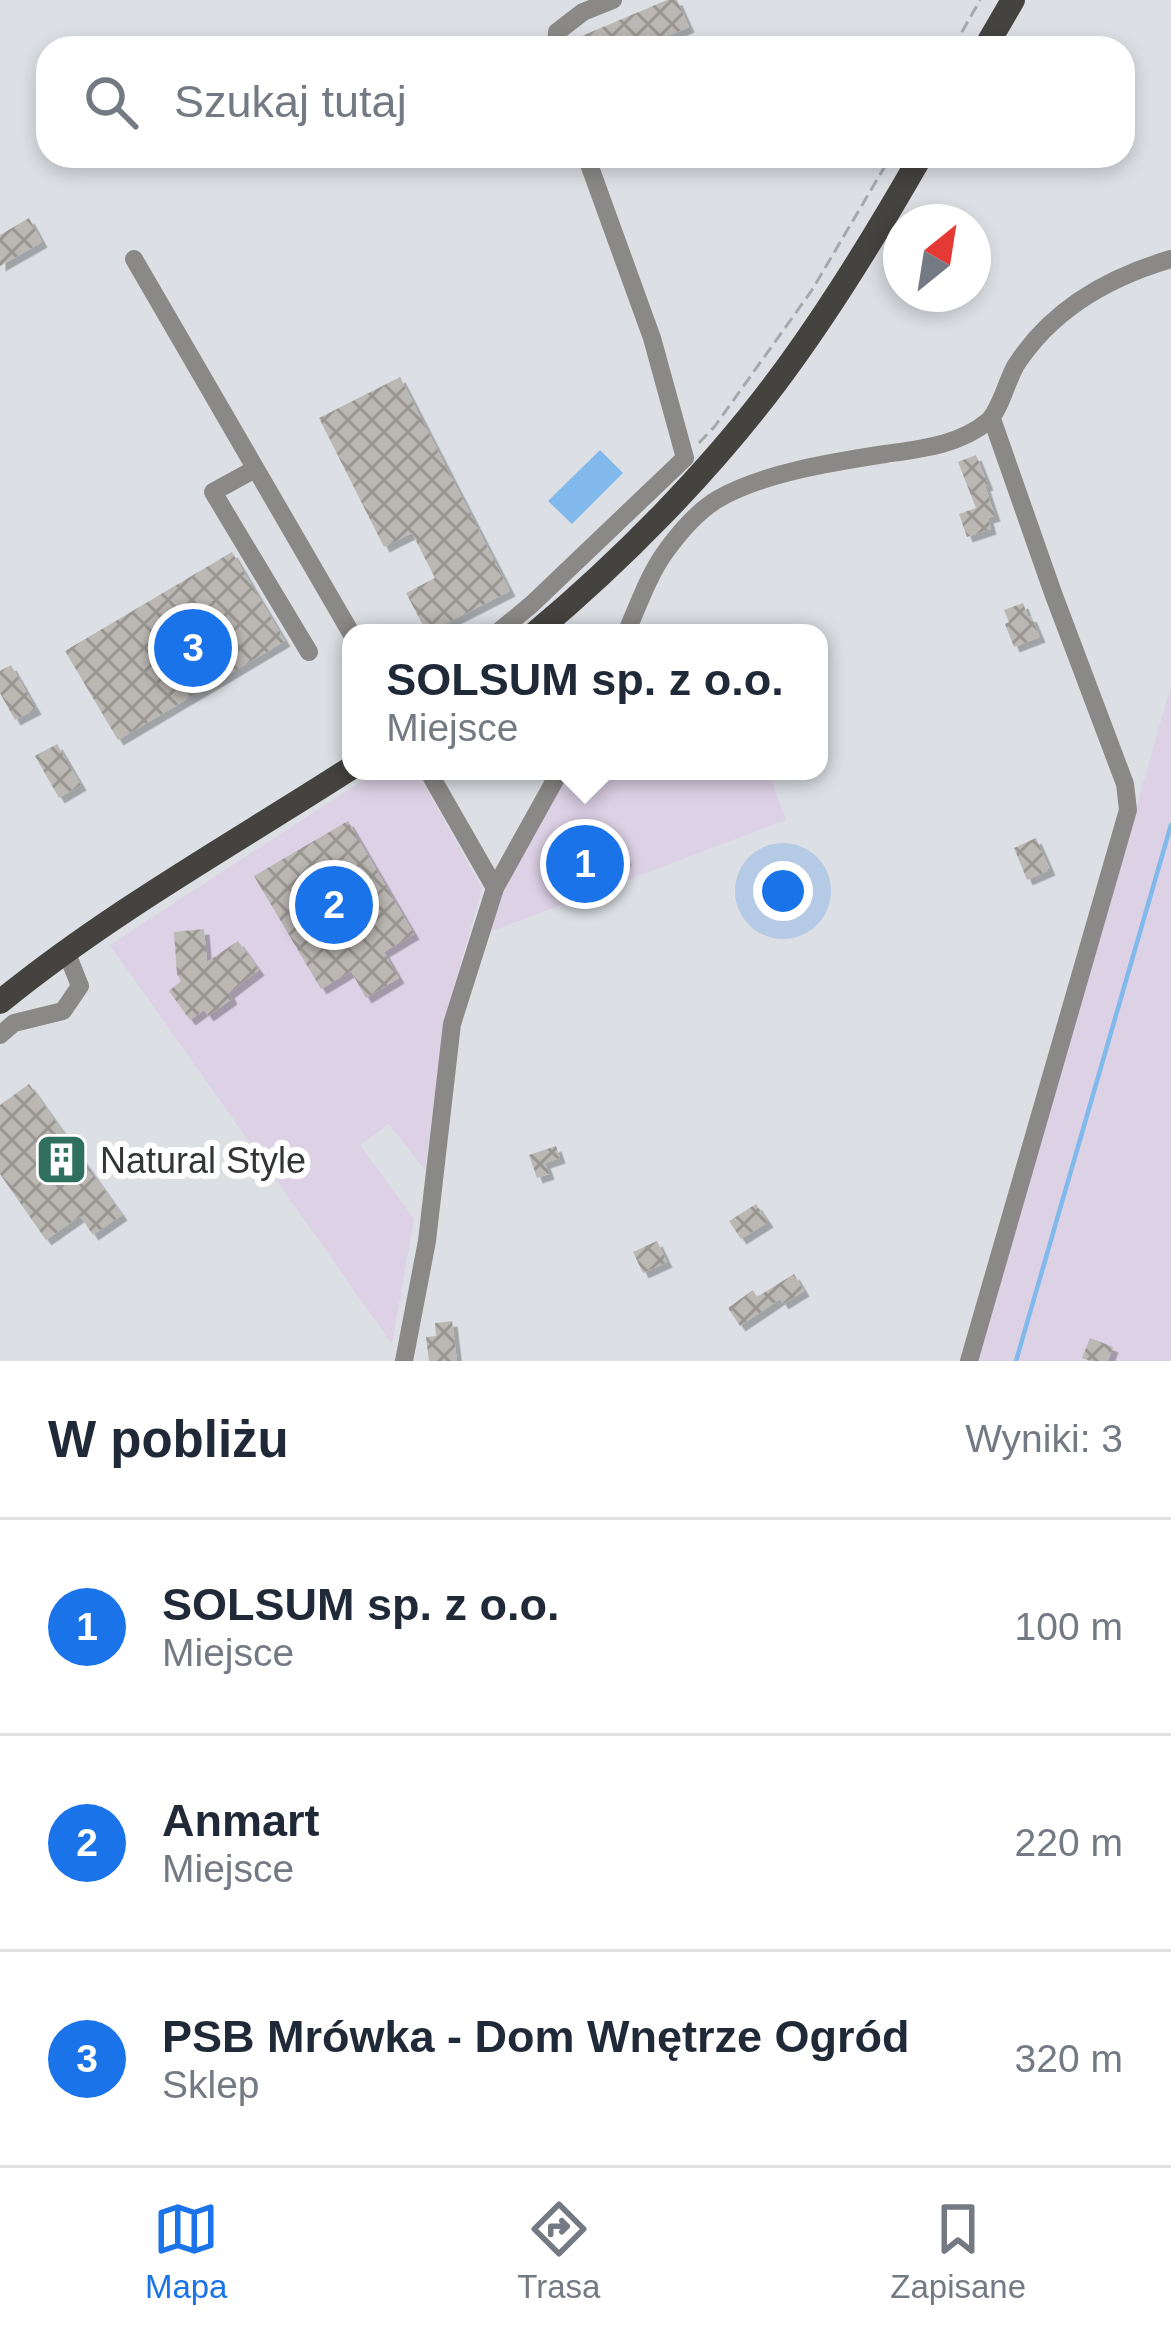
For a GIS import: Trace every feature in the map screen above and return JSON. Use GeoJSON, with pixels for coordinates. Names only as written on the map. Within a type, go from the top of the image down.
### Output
{"type":"FeatureCollection","features":[{"type":"Feature","properties":{"kind":"main road"},"geometry":{"type":"LineString","coordinates":[[992,36],[1013,0]]}},
{"type":"Feature","properties":{"kind":"main road"},"geometry":{"type":"LineString","coordinates":[[546,624],[586,590],[736,434],[817,326],[914,168]]}},
{"type":"Feature","properties":{"kind":"main road"},"geometry":{"type":"LineString","coordinates":[[0,1002],[66,951],[342,774]]}},
{"type":"Feature","properties":{"kind":"street"},"geometry":{"type":"LineString","coordinates":[[557,36],[583,12],[613,0]]}},
{"type":"Feature","properties":{"kind":"street"},"geometry":{"type":"LineString","coordinates":[[508,624],[685,458],[652,338],[590,168]]}},
{"type":"Feature","properties":{"kind":"street"},"geometry":{"type":"LineString","coordinates":[[134,259],[346,624]]}},
{"type":"Feature","properties":{"kind":"street"},"geometry":{"type":"LineString","coordinates":[[630,624],[664,553],[714,501],[786,475],[963,437],[992,418],[1016,366],[1057,318],[1108,282],[1171,259]]}},
{"type":"Feature","properties":{"kind":"street"},"geometry":{"type":"LineString","coordinates":[[969,1361],[1128,810],[1125,784],[992,418]]}},
{"type":"Feature","properties":{"kind":"street"},"geometry":{"type":"LineString","coordinates":[[255,469],[212,492],[309,652]]}},
{"type":"Feature","properties":{"kind":"street"},"geometry":{"type":"LineString","coordinates":[[433,780],[495,888]]}},
{"type":"Feature","properties":{"kind":"street"},"geometry":{"type":"LineString","coordinates":[[404,1361],[428,1233],[452,1024],[495,888],[555,780]]}},
{"type":"Feature","properties":{"kind":"street"},"geometry":{"type":"LineString","coordinates":[[0,1035],[14,1023],[63,1011],[80,986],[66,951]]}},
{"type":"Feature","properties":{"kind":"path"},"geometry":{"type":"LineString","coordinates":[[960,36],[980,0]]}},
{"type":"Feature","properties":{"kind":"path"},"geometry":{"type":"LineString","coordinates":[[685,458],[715,426],[812,290],[884,168]]}},
{"type":"Feature","properties":{"kind":"shaded area"},"geometry":{"type":"Polygon","coordinates":[[[1171,685],[1171,1361],[976,1361],[1066,1055],[1171,685]]]}},
{"type":"Feature","properties":{"kind":"shaded area"},"geometry":{"type":"Polygon","coordinates":[[[363,780],[422,780],[482,889],[444,1020],[425,1170],[389,1124],[360,1145],[414,1219],[392,1344],[110,945],[363,780]]]}},
{"type":"Feature","properties":{"kind":"shaded area"},"geometry":{"type":"Polygon","coordinates":[[[561,780],[771,780],[786,820],[482,935],[561,780]]]}},
{"type":"Feature","properties":{"kind":"water"},"geometry":{"type":"Polygon","coordinates":[[[600,450],[623,473],[572,524],[548,501],[600,450]]]}},
{"type":"Feature","properties":{"kind":"building"},"geometry":{"type":"Polygon","coordinates":[[[667,0],[677,0],[689,27],[668,36],[582,36],[667,0]]]}},
{"type":"Feature","properties":{"kind":"building"},"geometry":{"type":"Polygon","coordinates":[[[29,218],[42,242],[0,266],[0,235],[29,218]]]}},
{"type":"Feature","properties":{"kind":"building"},"geometry":{"type":"Polygon","coordinates":[[[400,377],[510,591],[445,624],[422,624],[406,593],[435,578],[412,533],[384,547],[319,418],[400,377]]]}},
{"type":"Feature","properties":{"kind":"building"},"geometry":{"type":"Polygon","coordinates":[[[976,455],[995,516],[988,518],[991,529],[967,537],[959,514],[976,508],[958,462],[976,455]]]}},
{"type":"Feature","properties":{"kind":"building"},"geometry":{"type":"Polygon","coordinates":[[[232,552],[285,641],[118,740],[65,651],[232,552]]]}},
{"type":"Feature","properties":{"kind":"building"},"geometry":{"type":"Polygon","coordinates":[[[1023,603],[1040,637],[1014,647],[1004,610],[1023,603]]]}},
{"type":"Feature","properties":{"kind":"building"},"geometry":{"type":"Polygon","coordinates":[[[11,665],[36,709],[15,720],[0,693],[0,671],[11,665]]]}},
{"type":"Feature","properties":{"kind":"building"},"geometry":{"type":"Polygon","coordinates":[[[57,744],[81,785],[59,798],[35,756],[57,744]]]}},
{"type":"Feature","properties":{"kind":"building"},"geometry":{"type":"Polygon","coordinates":[[[348,821],[414,934],[384,952],[399,978],[366,998],[351,971],[321,989],[254,876],[348,821]]]}},
{"type":"Feature","properties":{"kind":"building"},"geometry":{"type":"Polygon","coordinates":[[[1036,838],[1050,870],[1027,880],[1014,848],[1036,838]]]}},
{"type":"Feature","properties":{"kind":"building"},"geometry":{"type":"Polygon","coordinates":[[[619,840],[626,861],[551,888],[543,868],[619,840]]]}},
{"type":"Feature","properties":{"kind":"building"},"geometry":{"type":"Polygon","coordinates":[[[204,929],[207,962],[238,941],[259,970],[229,993],[232,999],[208,1016],[204,1010],[190,1020],[169,991],[181,981],[174,932],[204,929]]]}},
{"type":"Feature","properties":{"kind":"building"},"geometry":{"type":"Polygon","coordinates":[[[29,1084],[122,1215],[93,1235],[80,1216],[46,1240],[0,1174],[0,1105],[29,1084]]]}},
{"type":"Feature","properties":{"kind":"building"},"geometry":{"type":"Polygon","coordinates":[[[556,1146],[560,1158],[545,1163],[549,1174],[537,1178],[529,1155],[556,1146]]]}},
{"type":"Feature","properties":{"kind":"building"},"geometry":{"type":"Polygon","coordinates":[[[756,1204],[768,1222],[741,1239],[729,1221],[756,1204]]]}},
{"type":"Feature","properties":{"kind":"building"},"geometry":{"type":"Polygon","coordinates":[[[657,1241],[667,1262],[643,1273],[633,1252],[657,1241]]]}},
{"type":"Feature","properties":{"kind":"building"},"geometry":{"type":"Polygon","coordinates":[[[794,1274],[804,1291],[783,1304],[780,1299],[740,1326],[728,1308],[753,1290],[757,1297],[794,1274]]]}},
{"type":"Feature","properties":{"kind":"building"},"geometry":{"type":"Polygon","coordinates":[[[452,1321],[457,1361],[429,1361],[426,1337],[436,1336],[435,1323],[452,1321]]]}},
{"type":"Feature","properties":{"kind":"building"},"geometry":{"type":"Polygon","coordinates":[[[1090,1338],[1113,1347],[1108,1361],[1082,1358],[1090,1338]]]}},
{"type":"Feature","properties":{"kind":"waterway"},"geometry":{"type":"LineString","coordinates":[[1016,1361],[1171,825]]}},
{"type":"Feature","properties":{"kind":"place","name":"PSB Mrówka - Dom Wnętrze Ogród"},"geometry":{"type":"Point","coordinates":[193,648]}},
{"type":"Feature","properties":{"kind":"place","name":"SOLSUM sp. z o.o."},"geometry":{"type":"Point","coordinates":[585,864]}},
{"type":"Feature","properties":{"kind":"place","name":"Anmart"},"geometry":{"type":"Point","coordinates":[334,905]}},
{"type":"Feature","properties":{"kind":"place","name":"Natural Style"},"geometry":{"type":"Point","coordinates":[61,1160]}}]}
